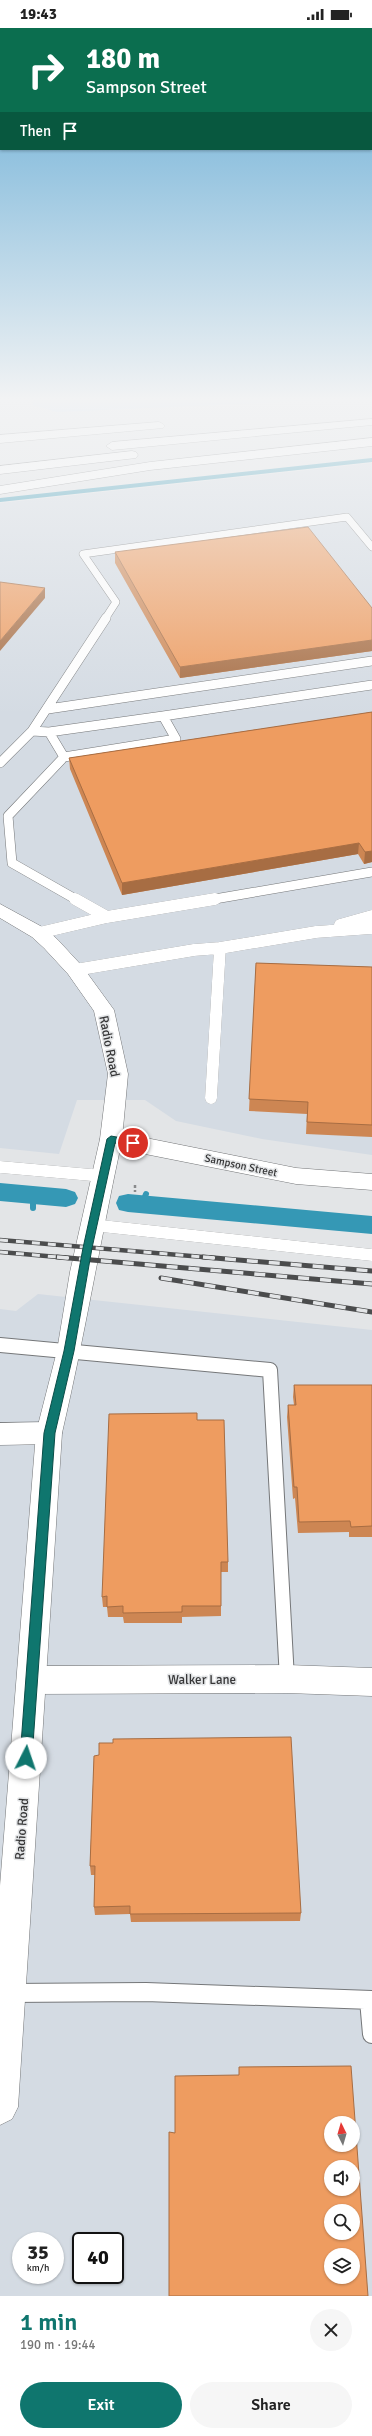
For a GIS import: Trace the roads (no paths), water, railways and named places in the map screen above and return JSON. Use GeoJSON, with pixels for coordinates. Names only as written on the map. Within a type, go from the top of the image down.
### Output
{"type":"FeatureCollection","features":[{"type":"Feature","properties":{"kind":"main road","name":"Radio Road"},"geometry":{"type":"LineString","coordinates":[[0,910],[39,933],[75,970],[104,1010],[118,1074],[111,1139],[93,1221],[69,1351],[49,1433],[0,2107]]}},
{"type":"Feature","properties":{"kind":"main road","name":"Sampson Street"},"geometry":{"type":"LineString","coordinates":[[111,1139],[296,1176],[372,1182]]}},
{"type":"Feature","properties":{"kind":"main road"},"geometry":{"type":"LineString","coordinates":[[0,1434],[49,1433]]}},
{"type":"Feature","properties":{"kind":"main road","name":"Walker Lane"},"geometry":{"type":"LineString","coordinates":[[32,1680],[287,1679],[372,1682]]}},
{"type":"Feature","properties":{"kind":"lane"},"geometry":{"type":"LineString","coordinates":[[0,763],[32,731],[48,710],[116,602],[83,554],[347,517],[372,547]]}},
{"type":"Feature","properties":{"kind":"lane"},"geometry":{"type":"LineString","coordinates":[[48,710],[372,661]]}},
{"type":"Feature","properties":{"kind":"lane"},"geometry":{"type":"LineString","coordinates":[[32,731],[49,732],[372,685]]}},
{"type":"Feature","properties":{"kind":"lane"},"geometry":{"type":"LineString","coordinates":[[12,863],[4,819],[64,756],[176,739],[163,716]]}},
{"type":"Feature","properties":{"kind":"lane"},"geometry":{"type":"LineString","coordinates":[[49,732],[64,756]]}},
{"type":"Feature","properties":{"kind":"lane"},"geometry":{"type":"LineString","coordinates":[[0,857],[107,917]]}},
{"type":"Feature","properties":{"kind":"lane"},"geometry":{"type":"LineString","coordinates":[[39,933],[107,917],[372,872]]}},
{"type":"Feature","properties":{"kind":"lane"},"geometry":{"type":"LineString","coordinates":[[316,932],[372,916]]}},
{"type":"Feature","properties":{"kind":"lane"},"geometry":{"type":"LineString","coordinates":[[75,970],[194,950],[220,948],[316,932],[372,928]]}},
{"type":"Feature","properties":{"kind":"lane"},"geometry":{"type":"LineString","coordinates":[[211,1098],[220,948]]}},
{"type":"Feature","properties":{"kind":"lane"},"geometry":{"type":"LineString","coordinates":[[0,1167],[102,1181]]}},
{"type":"Feature","properties":{"kind":"lane"},"geometry":{"type":"LineString","coordinates":[[93,1221],[372,1255]]}},
{"type":"Feature","properties":{"kind":"lane"},"geometry":{"type":"LineString","coordinates":[[0,1345],[270,1370],[287,1679]]}},
{"type":"Feature","properties":{"kind":"lane"},"geometry":{"type":"LineString","coordinates":[[8,1993],[146,1992],[371,2000],[372,2034]]}},
{"type":"Feature","properties":{"kind":"waterway"},"geometry":{"type":"LineString","coordinates":[[0,1192],[66,1198]]}},
{"type":"Feature","properties":{"kind":"waterway"},"geometry":{"type":"LineString","coordinates":[[142,1204],[146,1194]]}},
{"type":"Feature","properties":{"kind":"waterway"},"geometry":{"type":"LineString","coordinates":[[33,1200],[33,1208]]}},
{"type":"Feature","properties":{"kind":"waterway"},"geometry":{"type":"LineString","coordinates":[[128,1203],[372,1225]]}},
{"type":"Feature","properties":{"kind":"railway"},"geometry":{"type":"LineString","coordinates":[[0,1240],[208,1257]]}},
{"type":"Feature","properties":{"kind":"railway"},"geometry":{"type":"LineString","coordinates":[[0,1252],[69,1258]]}},
{"type":"Feature","properties":{"kind":"railway"},"geometry":{"type":"LineString","coordinates":[[57,1257],[372,1284]]}},
{"type":"Feature","properties":{"kind":"railway"},"geometry":{"type":"LineString","coordinates":[[203,1257],[208,1257]]}},
{"type":"Feature","properties":{"kind":"railway"},"geometry":{"type":"LineString","coordinates":[[208,1257],[372,1271]]}},
{"type":"Feature","properties":{"kind":"railway"},"geometry":{"type":"LineString","coordinates":[[208,1257],[215,1258]]}},
{"type":"Feature","properties":{"kind":"railway"},"geometry":{"type":"LineString","coordinates":[[161,1278],[372,1312]]}}]}
